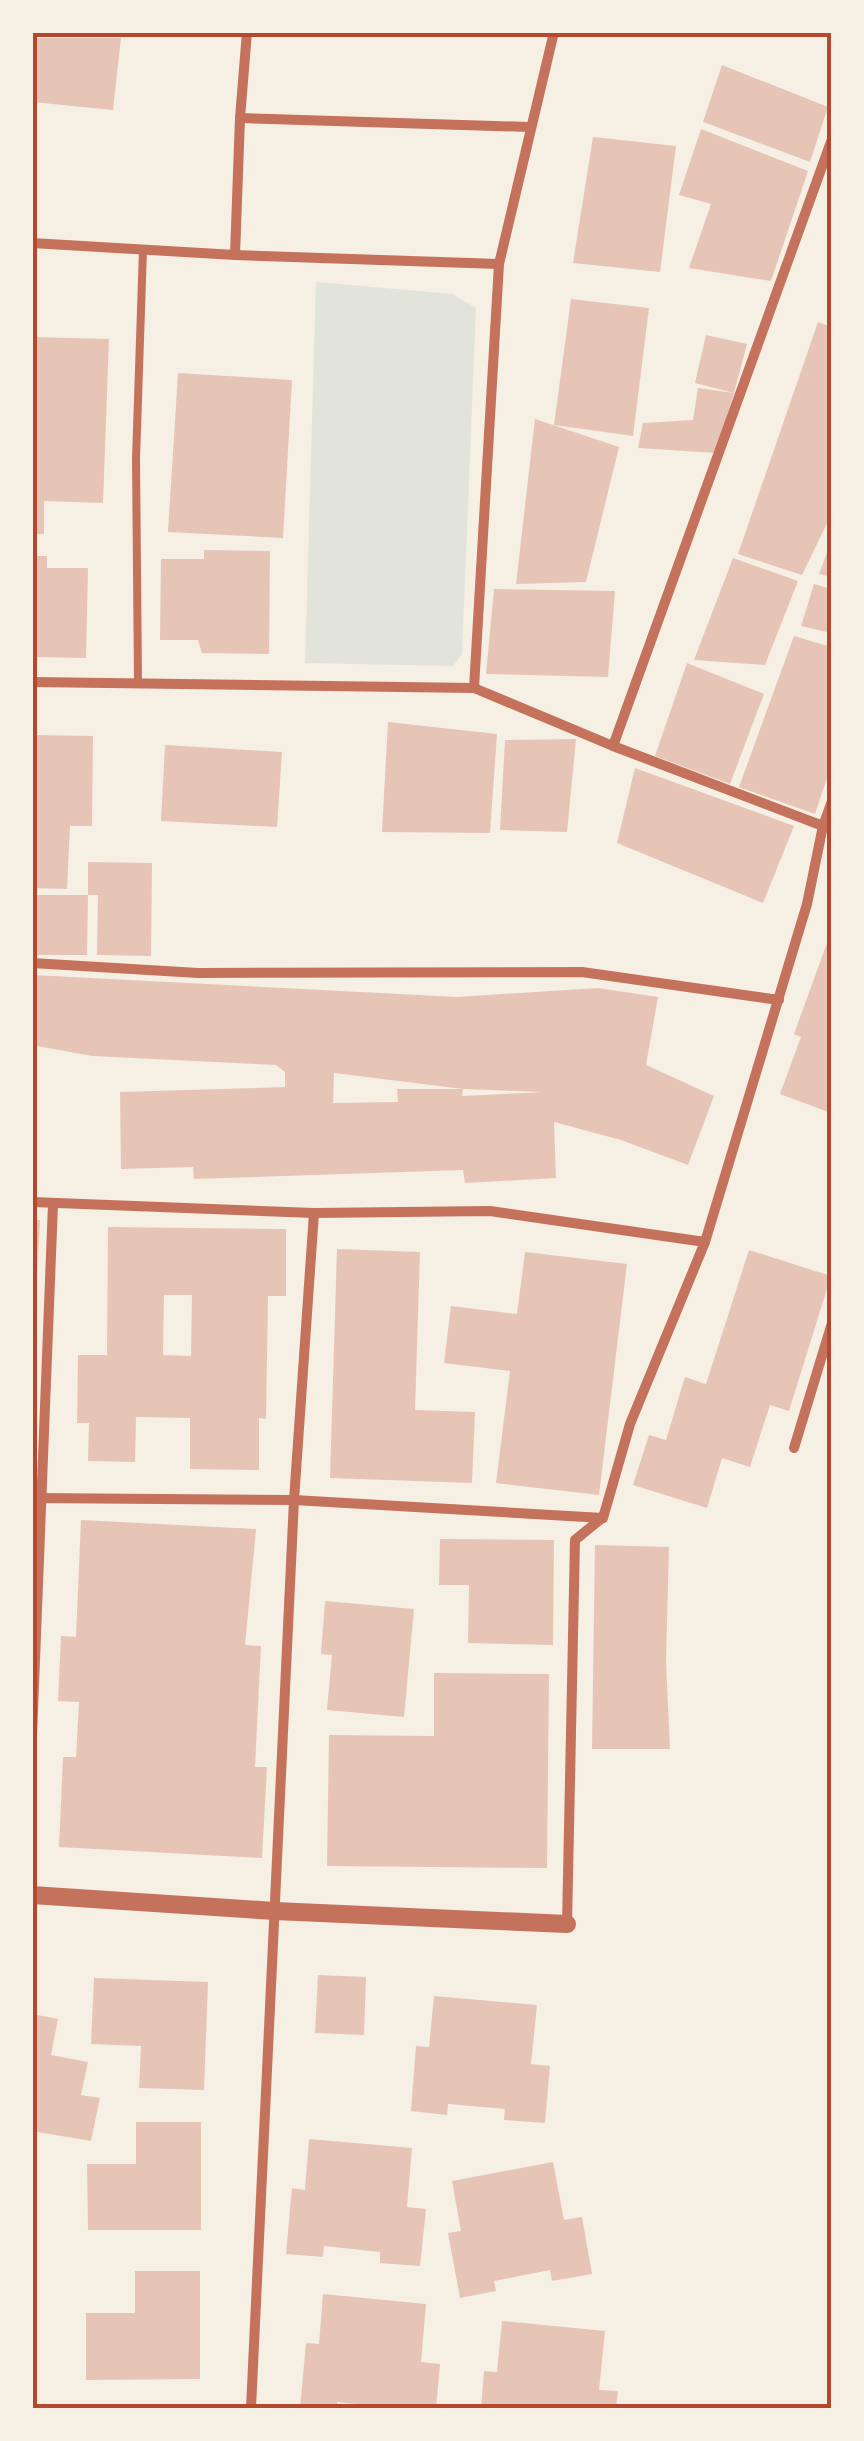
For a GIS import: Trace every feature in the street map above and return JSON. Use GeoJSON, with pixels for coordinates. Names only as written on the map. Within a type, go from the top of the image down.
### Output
{"type":"FeatureCollection","features":[{"type":"Feature","properties":{"kind":"street"},"geometry":{"type":"LineString","coordinates":[[235,255],[247,32]]}},
{"type":"Feature","properties":{"kind":"street"},"geometry":{"type":"LineString","coordinates":[[474,688],[499,264],[554,32]]}},
{"type":"Feature","properties":{"kind":"street"},"geometry":{"type":"LineString","coordinates":[[240,118],[529,128]]}},
{"type":"Feature","properties":{"kind":"street"},"geometry":{"type":"LineString","coordinates":[[613,746],[832,139]]}},
{"type":"Feature","properties":{"kind":"street"},"geometry":{"type":"LineString","coordinates":[[32,243],[499,264]]}},
{"type":"Feature","properties":{"kind":"street"},"geometry":{"type":"LineString","coordinates":[[32,682],[474,688],[823,826]]}},
{"type":"Feature","properties":{"kind":"street"},"geometry":{"type":"LineString","coordinates":[[32,1895],[567,1924],[575,1540],[603,1518],[630,1424],[705,1242],[807,904],[832,801]]}},
{"type":"Feature","properties":{"kind":"street"},"geometry":{"type":"LineString","coordinates":[[32,963],[198,973],[582,972],[779,1000]]}},
{"type":"Feature","properties":{"kind":"street"},"geometry":{"type":"LineString","coordinates":[[32,1202],[314,1213],[490,1211],[705,1242]]}},
{"type":"Feature","properties":{"kind":"street"},"geometry":{"type":"LineString","coordinates":[[32,1736],[36,1498],[53,1204]]}},
{"type":"Feature","properties":{"kind":"street"},"geometry":{"type":"LineString","coordinates":[[251,2408],[294,1500],[314,1213]]}},
{"type":"Feature","properties":{"kind":"street"},"geometry":{"type":"LineString","coordinates":[[794,1448],[832,1323]]}},
{"type":"Feature","properties":{"kind":"street"},"geometry":{"type":"LineString","coordinates":[[36,1498],[294,1500],[603,1518]]}},
{"type":"Feature","properties":{"kind":"lane"},"geometry":{"type":"LineString","coordinates":[[138,683],[136,458],[143,250]]}},
{"type":"Feature","properties":{"kind":"shaded area"},"geometry":{"type":"Polygon","coordinates":[[[316,282],[453,294],[476,308],[462,654],[453,666],[305,663],[316,282]]]}},
{"type":"Feature","properties":{"kind":"building"},"geometry":{"type":"Polygon","coordinates":[[[32,38],[121,38],[113,110],[32,102],[32,38]]]}},
{"type":"Feature","properties":{"kind":"building"},"geometry":{"type":"Polygon","coordinates":[[[722,65],[828,107],[810,162],[703,122],[722,65]]]}},
{"type":"Feature","properties":{"kind":"building"},"geometry":{"type":"Polygon","coordinates":[[[701,129],[808,171],[771,281],[689,268],[711,204],[679,195],[701,129]]]}},
{"type":"Feature","properties":{"kind":"building"},"geometry":{"type":"Polygon","coordinates":[[[593,137],[676,146],[660,272],[573,263],[593,137]]]}},
{"type":"Feature","properties":{"kind":"building"},"geometry":{"type":"Polygon","coordinates":[[[571,299],[649,308],[633,436],[554,425],[571,299]]]}},
{"type":"Feature","properties":{"kind":"building"},"geometry":{"type":"Polygon","coordinates":[[[818,322],[831,327],[831,515],[802,575],[738,554],[818,322]]]}},
{"type":"Feature","properties":{"kind":"building"},"geometry":{"type":"Polygon","coordinates":[[[706,335],[747,344],[734,393],[695,383],[706,335]]]}},
{"type":"Feature","properties":{"kind":"building"},"geometry":{"type":"Polygon","coordinates":[[[32,337],[109,339],[103,503],[44,501],[44,534],[32,534],[32,337]]]}},
{"type":"Feature","properties":{"kind":"building"},"geometry":{"type":"Polygon","coordinates":[[[178,373],[292,380],[283,538],[168,532],[178,373]]]}},
{"type":"Feature","properties":{"kind":"building"},"geometry":{"type":"Polygon","coordinates":[[[698,388],[734,393],[716,453],[638,448],[643,423],[693,420],[698,388]]]}},
{"type":"Feature","properties":{"kind":"building"},"geometry":{"type":"Polygon","coordinates":[[[535,419],[619,447],[586,582],[516,584],[535,419]]]}},
{"type":"Feature","properties":{"kind":"building"},"geometry":{"type":"Polygon","coordinates":[[[831,542],[831,577],[819,574],[831,542]]]}},
{"type":"Feature","properties":{"kind":"building"},"geometry":{"type":"Polygon","coordinates":[[[204,550],[270,551],[269,654],[202,653],[198,640],[160,640],[161,559],[204,559],[204,550]]]}},
{"type":"Feature","properties":{"kind":"building"},"geometry":{"type":"Polygon","coordinates":[[[32,556],[47,556],[47,568],[88,568],[86,658],[32,657],[32,556]]]}},
{"type":"Feature","properties":{"kind":"building"},"geometry":{"type":"Polygon","coordinates":[[[733,558],[798,581],[765,665],[694,660],[733,558]]]}},
{"type":"Feature","properties":{"kind":"building"},"geometry":{"type":"Polygon","coordinates":[[[814,584],[831,589],[831,633],[801,626],[814,584]]]}},
{"type":"Feature","properties":{"kind":"building"},"geometry":{"type":"Polygon","coordinates":[[[494,589],[615,591],[608,677],[486,674],[494,589]]]}},
{"type":"Feature","properties":{"kind":"building"},"geometry":{"type":"Polygon","coordinates":[[[794,636],[831,647],[831,766],[815,814],[739,787],[794,636]]]}},
{"type":"Feature","properties":{"kind":"building"},"geometry":{"type":"Polygon","coordinates":[[[687,663],[764,694],[730,784],[655,756],[687,663]]]}},
{"type":"Feature","properties":{"kind":"building"},"geometry":{"type":"Polygon","coordinates":[[[388,722],[497,734],[490,833],[382,832],[388,722]]]}},
{"type":"Feature","properties":{"kind":"building"},"geometry":{"type":"Polygon","coordinates":[[[32,735],[93,736],[92,826],[70,826],[67,889],[32,888],[32,735]]]}},
{"type":"Feature","properties":{"kind":"building"},"geometry":{"type":"Polygon","coordinates":[[[576,739],[567,832],[500,830],[505,740],[576,739]]]}},
{"type":"Feature","properties":{"kind":"building"},"geometry":{"type":"Polygon","coordinates":[[[165,745],[282,752],[277,827],[161,821],[165,745]]]}},
{"type":"Feature","properties":{"kind":"building"},"geometry":{"type":"Polygon","coordinates":[[[635,768],[794,826],[763,903],[617,843],[635,768]]]}},
{"type":"Feature","properties":{"kind":"building"},"geometry":{"type":"Polygon","coordinates":[[[88,862],[152,863],[151,956],[97,955],[98,895],[88,895],[88,862]]]}},
{"type":"Feature","properties":{"kind":"building"},"geometry":{"type":"Polygon","coordinates":[[[32,895],[88,895],[87,955],[32,955],[32,895]]]}},
{"type":"Feature","properties":{"kind":"building"},"geometry":{"type":"Polygon","coordinates":[[[831,932],[831,1113],[780,1094],[801,1037],[794,1034],[831,932]]]}},
{"type":"Feature","properties":{"kind":"building"},"geometry":{"type":"Polygon","coordinates":[[[32,975],[457,997],[598,988],[658,997],[646,1065],[714,1096],[688,1165],[621,1140],[554,1122],[556,1178],[465,1183],[463,1170],[194,1179],[193,1167],[121,1169],[120,1092],[285,1087],[285,1072],[276,1065],[92,1056],[32,1045],[32,975]],[[334,1073],[333,1103],[398,1102],[397,1089],[463,1089],[334,1073]],[[463,1089],[462,1096],[545,1092],[463,1089]]]}},
{"type":"Feature","properties":{"kind":"building"},"geometry":{"type":"Polygon","coordinates":[[[32,1220],[40,1220],[36,1296],[32,1296],[32,1220]]]}},
{"type":"Feature","properties":{"kind":"building"},"geometry":{"type":"Polygon","coordinates":[[[108,1227],[286,1229],[286,1296],[268,1296],[266,1419],[259,1418],[259,1470],[190,1469],[190,1418],[136,1417],[135,1462],[88,1461],[89,1423],[77,1423],[78,1355],[107,1355],[108,1227]],[[164,1295],[163,1355],[191,1356],[192,1295],[164,1295]]]}},
{"type":"Feature","properties":{"kind":"building"},"geometry":{"type":"Polygon","coordinates":[[[337,1249],[420,1252],[415,1410],[475,1412],[472,1483],[330,1478],[337,1249]]]}},
{"type":"Feature","properties":{"kind":"building"},"geometry":{"type":"Polygon","coordinates":[[[749,1250],[831,1276],[789,1411],[770,1405],[750,1467],[722,1458],[707,1508],[633,1485],[649,1435],[666,1440],[685,1377],[706,1384],[749,1250]]]}},
{"type":"Feature","properties":{"kind":"building"},"geometry":{"type":"Polygon","coordinates":[[[525,1252],[627,1264],[599,1495],[496,1483],[510,1371],[444,1363],[451,1306],[517,1314],[525,1252]]]}},
{"type":"Feature","properties":{"kind":"building"},"geometry":{"type":"Polygon","coordinates":[[[81,1520],[256,1529],[245,1645],[261,1646],[255,1767],[267,1767],[262,1858],[59,1847],[63,1757],[76,1757],[79,1702],[58,1701],[61,1636],[76,1637],[81,1520]]]}},
{"type":"Feature","properties":{"kind":"building"},"geometry":{"type":"Polygon","coordinates":[[[440,1539],[554,1540],[553,1645],[468,1643],[469,1585],[439,1585],[440,1539]]]}},
{"type":"Feature","properties":{"kind":"building"},"geometry":{"type":"Polygon","coordinates":[[[595,1545],[669,1547],[666,1661],[670,1749],[592,1749],[595,1545]]]}},
{"type":"Feature","properties":{"kind":"building"},"geometry":{"type":"Polygon","coordinates":[[[325,1601],[414,1609],[404,1717],[327,1710],[332,1655],[321,1654],[325,1601]]]}},
{"type":"Feature","properties":{"kind":"building"},"geometry":{"type":"Polygon","coordinates":[[[434,1673],[549,1674],[547,1868],[327,1866],[329,1735],[434,1736],[434,1673]]]}},
{"type":"Feature","properties":{"kind":"building"},"geometry":{"type":"Polygon","coordinates":[[[318,1975],[366,1977],[364,2035],[315,2033],[318,1975]]]}},
{"type":"Feature","properties":{"kind":"building"},"geometry":{"type":"Polygon","coordinates":[[[94,1978],[208,1982],[204,2090],[139,2088],[141,2046],[91,2044],[94,1978]]]}},
{"type":"Feature","properties":{"kind":"building"},"geometry":{"type":"Polygon","coordinates":[[[434,1996],[537,2005],[531,2064],[550,2066],[545,2123],[504,2120],[505,2109],[448,2104],[447,2115],[411,2111],[416,2046],[429,2047],[434,1996]]]}},
{"type":"Feature","properties":{"kind":"building"},"geometry":{"type":"Polygon","coordinates":[[[32,2014],[58,2019],[51,2055],[88,2062],[81,2095],[100,2098],[91,2141],[32,2131],[32,2014]]]}},
{"type":"Feature","properties":{"kind":"building"},"geometry":{"type":"Polygon","coordinates":[[[136,2122],[201,2122],[201,2230],[88,2230],[87,2164],[136,2164],[136,2122]]]}},
{"type":"Feature","properties":{"kind":"building"},"geometry":{"type":"Polygon","coordinates":[[[309,2139],[412,2148],[407,2207],[426,2209],[420,2266],[380,2263],[380,2252],[324,2246],[323,2257],[286,2254],[292,2188],[305,2190],[309,2139]]]}},
{"type":"Feature","properties":{"kind":"building"},"geometry":{"type":"Polygon","coordinates":[[[553,2162],[564,2220],[582,2217],[592,2274],[552,2281],[550,2270],[494,2281],[496,2291],[460,2298],[448,2233],[461,2231],[452,2181],[553,2162]]]}},
{"type":"Feature","properties":{"kind":"building"},"geometry":{"type":"Polygon","coordinates":[[[135,2271],[200,2271],[200,2379],[86,2380],[86,2313],[135,2313],[135,2271]]]}},
{"type":"Feature","properties":{"kind":"building"},"geometry":{"type":"Polygon","coordinates":[[[323,2294],[426,2304],[421,2362],[440,2364],[436,2408],[337,2402],[337,2408],[300,2408],[306,2343],[319,2344],[323,2294]]]}},
{"type":"Feature","properties":{"kind":"building"},"geometry":{"type":"Polygon","coordinates":[[[502,2321],[605,2331],[599,2390],[618,2391],[616,2408],[481,2408],[484,2371],[497,2372],[502,2321]]]}}]}
